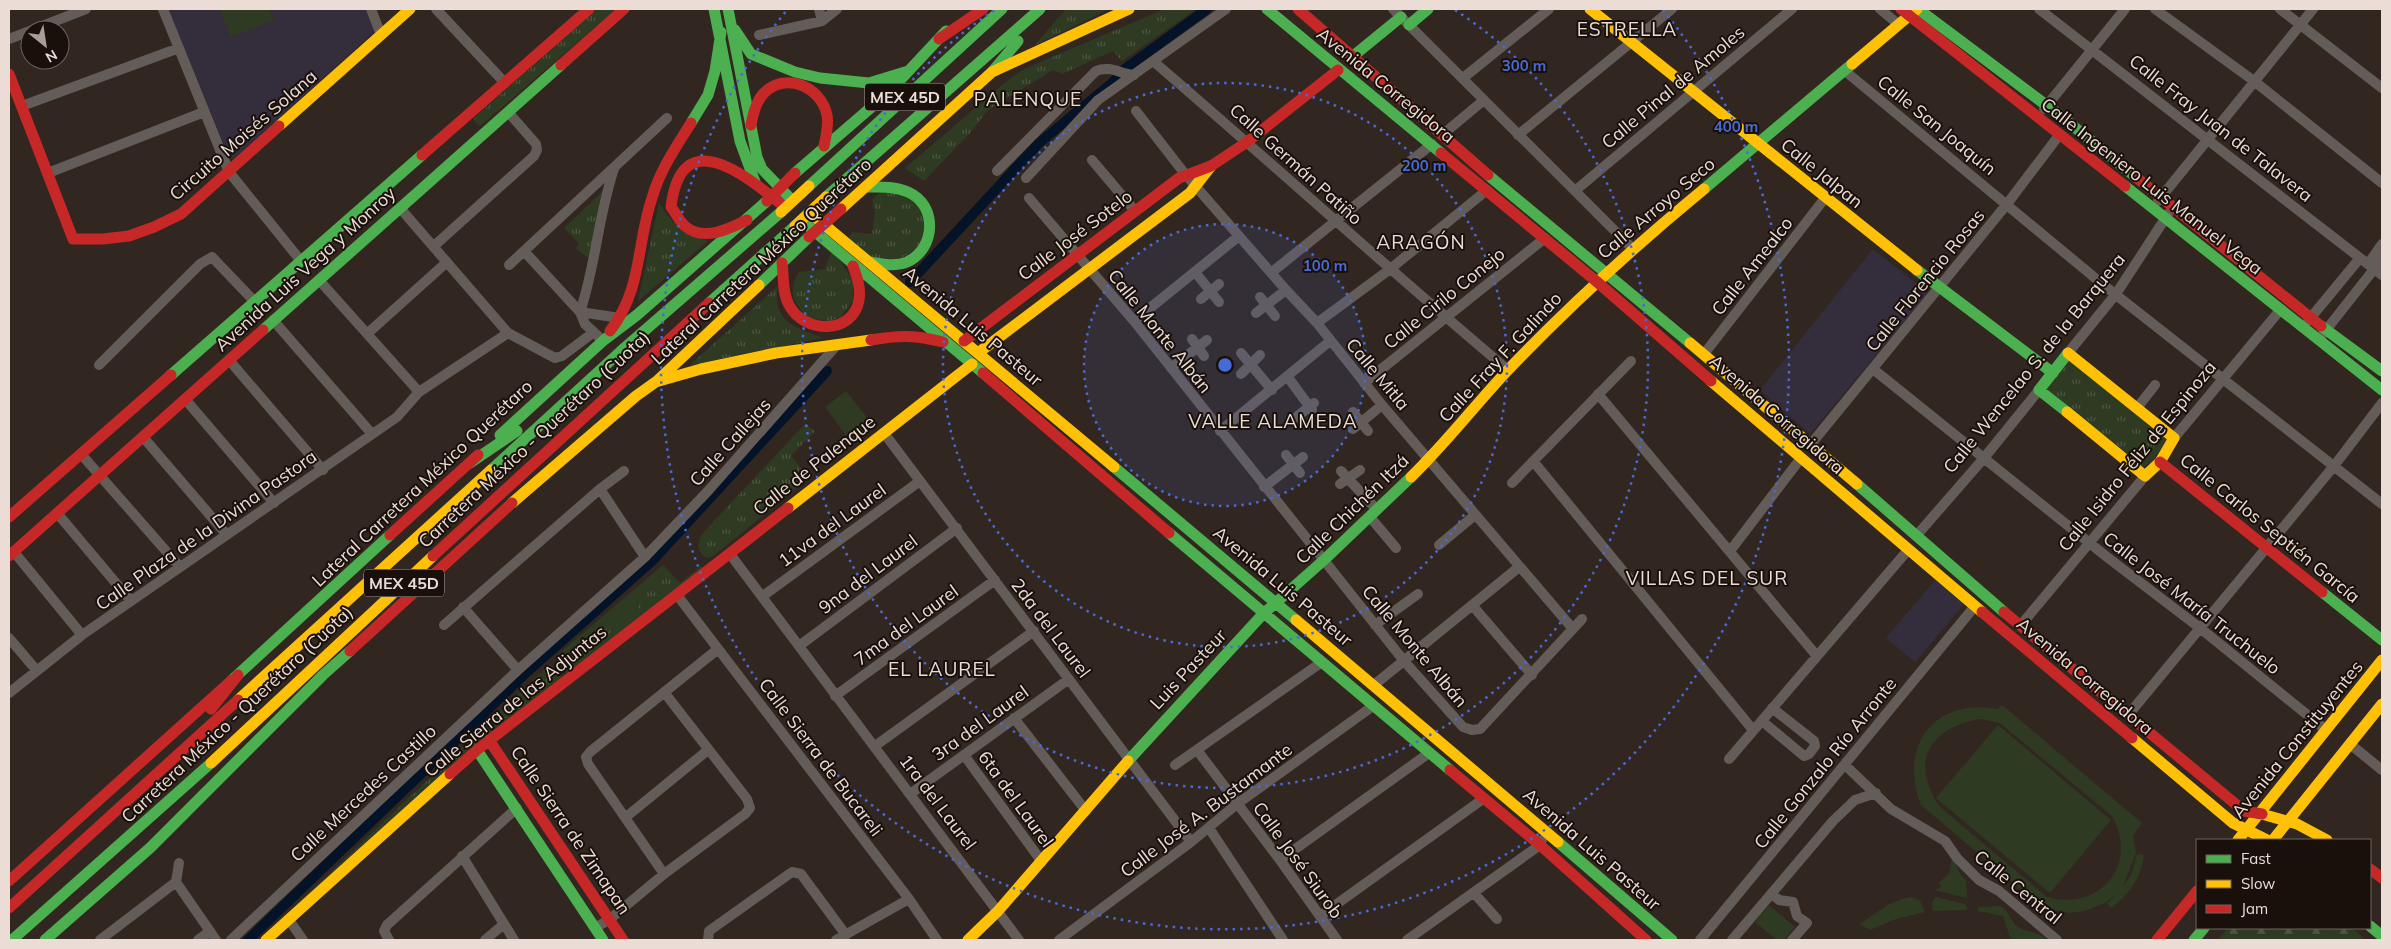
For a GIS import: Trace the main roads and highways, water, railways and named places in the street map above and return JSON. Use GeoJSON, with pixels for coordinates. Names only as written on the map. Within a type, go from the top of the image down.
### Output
{"type":"FeatureCollection","features":[{"type":"Feature","properties":{"kind":"main road","name":"Circuito Moisés Solana"},"geometry":{"type":"LineString","coordinates":[[9,74],[73,239],[106,240],[130,236],[164,223],[192,206],[410,9]]}},
{"type":"Feature","properties":{"kind":"main road","name":"Avenida Luis Vega y Monroy"},"geometry":{"type":"LineString","coordinates":[[9,517],[301,261],[345,240],[400,208],[473,127],[505,83],[589,9]]}},
{"type":"Feature","properties":{"kind":"main road","name":"Avenida Luis Vega y Monroy"},"geometry":{"type":"LineString","coordinates":[[11,554],[319,280],[345,240],[473,127],[508,112],[624,9]]}},
{"type":"Feature","properties":{"kind":"main road"},"geometry":{"type":"LineString","coordinates":[[714,9],[721,32],[744,160],[755,184]]}},
{"type":"Feature","properties":{"kind":"main road","name":"Avenida Luis Pasteur"},"geometry":{"type":"LineString","coordinates":[[728,9],[750,129],[762,169],[773,183],[964,341],[975,358],[1263,614],[1540,845],[1584,883],[1642,939]]}},
{"type":"Feature","properties":{"kind":"main road","name":"Lateral Carretera México Querétaro"},"geometry":{"type":"LineString","coordinates":[[9,881],[51,841],[238,675],[604,340],[637,316],[747,220],[824,146],[889,92],[968,9]]}},
{"type":"Feature","properties":{"kind":"main road"},"geometry":{"type":"LineString","coordinates":[[939,39],[983,9]]}},
{"type":"Feature","properties":{"kind":"main road","name":"Carretera México - Querétaro (Cuota)"},"geometry":{"type":"LineString","coordinates":[[9,908],[621,351],[781,212],[1002,9]]}},
{"type":"Feature","properties":{"kind":"main road"},"geometry":{"type":"LineString","coordinates":[[992,72],[1041,9]]}},
{"type":"Feature","properties":{"kind":"main road","name":"Carretera México - Querétaro (Cuota)"},"geometry":{"type":"LineString","coordinates":[[12,940],[164,806],[577,422],[826,197],[1041,9]]}},
{"type":"Feature","properties":{"kind":"main road","name":"Lateral Carretera México Querétaro"},"geometry":{"type":"LineString","coordinates":[[45,940],[150,848],[278,718],[492,520],[636,396],[657,381],[809,237],[992,72],[1129,9]]}},
{"type":"Feature","properties":{"kind":"main road","name":"Avenida Corregidora"},"geometry":{"type":"LineString","coordinates":[[1267,9],[1338,70],[1432,144],[1596,281],[1800,458],[2192,790],[2233,823],[2265,839]]}},
{"type":"Feature","properties":{"kind":"main road","name":"Avenida Corregidora"},"geometry":{"type":"LineString","coordinates":[[1298,9],[1442,135],[1608,272],[2021,625],[2244,811],[2288,820],[2308,828],[2325,839]]}},
{"type":"Feature","properties":{"kind":"main road"},"geometry":{"type":"LineString","coordinates":[[1409,25],[1428,9]]}},
{"type":"Feature","properties":{"kind":"main road","name":"Calle Jalpan"},"geometry":{"type":"LineString","coordinates":[[1590,9],[1939,288],[2053,373]]}},
{"type":"Feature","properties":{"kind":"main road","name":"Calle Arroyo Seco"},"geometry":{"type":"LineString","coordinates":[[1596,281],[1632,248],[1846,71],[1911,10]]}},
{"type":"Feature","properties":{"kind":"main road","name":"Calle Ingeniero Luis Manuel Vega"},"geometry":{"type":"LineString","coordinates":[[1911,10],[2062,117],[2171,206],[2307,322],[2320,338],[2382,390]]}},
{"type":"Feature","properties":{"kind":"main road","name":"Calle Ingeniero Luis Manuel Vega"},"geometry":{"type":"LineString","coordinates":[[1911,10],[2037,117],[2281,309],[2307,322],[2328,329],[2382,371]]}},
{"type":"Feature","properties":{"kind":"main road"},"geometry":{"type":"LineString","coordinates":[[1352,57],[1397,13]]}},
{"type":"Feature","properties":{"kind":"main road"},"geometry":{"type":"LineString","coordinates":[[730,23],[751,54],[795,72],[820,78],[869,83],[907,72]]}},
{"type":"Feature","properties":{"kind":"main road"},"geometry":{"type":"LineString","coordinates":[[604,340],[620,318],[636,280],[651,199],[663,168],[708,95],[715,71],[721,32]]}},
{"type":"Feature","properties":{"kind":"main road","name":"Calle José Sotelo"},"geometry":{"type":"LineString","coordinates":[[964,341],[1185,174],[1211,166],[1247,142],[1338,70]]}},
{"type":"Feature","properties":{"kind":"main road"},"geometry":{"type":"LineString","coordinates":[[750,129],[756,108],[764,93],[785,82],[801,83],[815,92],[823,102],[827,115],[828,130],[824,146]]}},
{"type":"Feature","properties":{"kind":"main road"},"geometry":{"type":"LineString","coordinates":[[2057,131],[2062,117]]}},
{"type":"Feature","properties":{"kind":"main road","name":"Avenida Luis Pasteur"},"geometry":{"type":"LineString","coordinates":[[747,220],[724,231],[710,234],[687,228],[671,207],[675,181],[691,165],[707,160],[730,166],[755,184],[848,258],[946,343],[975,358],[1276,604],[1374,685],[1672,940]]}},
{"type":"Feature","properties":{"kind":"main road","name":"Calle José Sotelo"},"geometry":{"type":"LineString","coordinates":[[975,358],[1087,269],[1197,186],[1211,166]]}},
{"type":"Feature","properties":{"kind":"main road"},"geometry":{"type":"LineString","coordinates":[[866,187],[898,188],[907,191],[924,205],[932,226],[930,237],[924,247],[909,262],[898,265],[869,262]]}},
{"type":"Feature","properties":{"kind":"main road"},"geometry":{"type":"LineString","coordinates":[[782,264],[788,305],[800,321],[820,328],[842,323],[858,307],[862,287],[859,277],[848,258]]}},
{"type":"Feature","properties":{"kind":"main road","name":"Calle Fray F. Galindo"},"geometry":{"type":"LineString","coordinates":[[1429,458],[1508,370],[1596,281]]}},
{"type":"Feature","properties":{"kind":"main road"},"geometry":{"type":"LineString","coordinates":[[657,381],[701,369],[776,353],[836,346],[898,335],[914,335],[946,343]]}},
{"type":"Feature","properties":{"kind":"main road"},"geometry":{"type":"LineString","coordinates":[[470,463],[513,435],[566,389],[621,351]]}},
{"type":"Feature","properties":{"kind":"main road","name":"Calle Wencelao S. de la Barquera"},"geometry":{"type":"LineString","coordinates":[[2068,353],[2038,390],[2145,476]]}},
{"type":"Feature","properties":{"kind":"main road","name":"Calle Carlos Septién García"},"geometry":{"type":"LineString","coordinates":[[2068,353],[2174,438]]}},
{"type":"Feature","properties":{"kind":"main road","name":"Calle de Palenque"},"geometry":{"type":"LineString","coordinates":[[678,595],[884,433],[975,358]]}},
{"type":"Feature","properties":{"kind":"main road","name":"Calle Isidro Féliz de Espinoza"},"geometry":{"type":"LineString","coordinates":[[2145,476],[2160,462],[2174,438]]}},
{"type":"Feature","properties":{"kind":"main road","name":"Calle Chichén Itzá"},"geometry":{"type":"LineString","coordinates":[[1276,604],[1429,458]]}},
{"type":"Feature","properties":{"kind":"main road","name":"Calle Carlos Septién García"},"geometry":{"type":"LineString","coordinates":[[2160,462],[2382,640]]}},
{"type":"Feature","properties":{"kind":"main road","name":"Calle Sierra de las Adjuntas"},"geometry":{"type":"LineString","coordinates":[[266,940],[477,750],[678,595]]}},
{"type":"Feature","properties":{"kind":"main road","name":"Luis Pasteur"},"geometry":{"type":"LineString","coordinates":[[968,940],[998,911],[1042,862],[1128,760],[1263,614],[1276,604]]}},
{"type":"Feature","properties":{"kind":"main road","name":"Avenida Constituyentes"},"geometry":{"type":"LineString","coordinates":[[2239,839],[2382,660]]}},
{"type":"Feature","properties":{"kind":"main road"},"geometry":{"type":"LineString","coordinates":[[131,796],[160,760],[222,698],[238,675]]}},
{"type":"Feature","properties":{"kind":"main road"},"geometry":{"type":"LineString","coordinates":[[2274,839],[2382,704]]}},
{"type":"Feature","properties":{"kind":"main road"},"geometry":{"type":"LineString","coordinates":[[164,806],[278,718]]}},
{"type":"Feature","properties":{"kind":"main road","name":"Calle Sierra de Zimapan"},"geometry":{"type":"LineString","coordinates":[[490,740],[623,940]]}},
{"type":"Feature","properties":{"kind":"main road","name":"Calle Sierra de Zimapan"},"geometry":{"type":"LineString","coordinates":[[477,750],[603,940]]}},
{"type":"Feature","properties":{"kind":"main road"},"geometry":{"type":"LineString","coordinates":[[2371,870],[2382,878]]}},
{"type":"Feature","properties":{"kind":"main road"},"geometry":{"type":"LineString","coordinates":[[1584,883],[1594,873]]}},
{"type":"Feature","properties":{"kind":"main road"},"geometry":{"type":"LineString","coordinates":[[2157,940],[2196,892]]}},
{"type":"Feature","properties":{"kind":"main road"},"geometry":{"type":"LineString","coordinates":[[2371,927],[2382,936]]}},
{"type":"Feature","properties":{"kind":"main road"},"geometry":{"type":"LineString","coordinates":[[2194,940],[2203,929]]}},
{"type":"Feature","properties":{"kind":"waterway"},"geometry":{"type":"LineString","coordinates":[[910,282],[1039,143],[1112,83],[1126,68],[1207,9]]}},
{"type":"Feature","properties":{"kind":"waterway"},"geometry":{"type":"LineString","coordinates":[[248,940],[527,672],[652,561],[827,371]]}},
{"type":"Feature","properties":{"kind":"district","name":"ESTRELLA"},"geometry":{"type":"Point","coordinates":[1627,29]}},
{"type":"Feature","properties":{"kind":"district","name":"PALENQUE"},"geometry":{"type":"Point","coordinates":[1028,99]}},
{"type":"Feature","properties":{"kind":"district","name":"ARAGÓN"},"geometry":{"type":"Point","coordinates":[1421,242]}},
{"type":"Feature","properties":{"kind":"district","name":"VALLE ALAMEDA"},"geometry":{"type":"Point","coordinates":[1273,421]}},
{"type":"Feature","properties":{"kind":"district","name":"VILLAS DEL SUR"},"geometry":{"type":"Point","coordinates":[1707,578]}},
{"type":"Feature","properties":{"kind":"district","name":"EL LAUREL"},"geometry":{"type":"Point","coordinates":[942,669]}}]}
